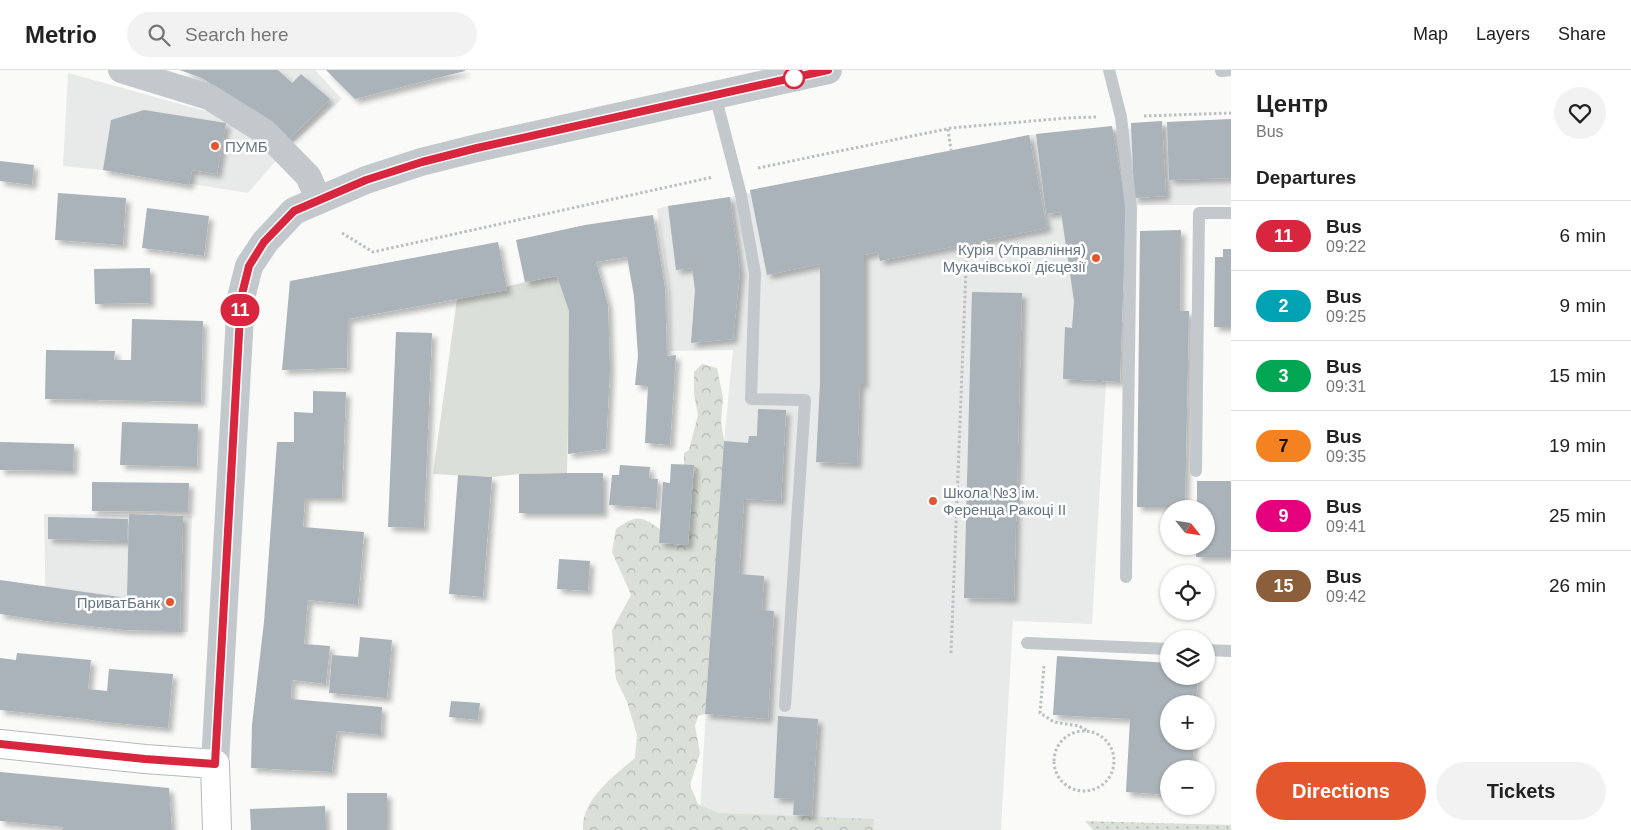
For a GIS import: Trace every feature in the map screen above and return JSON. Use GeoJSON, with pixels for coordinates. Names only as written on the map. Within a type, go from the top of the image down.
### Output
{"type":"FeatureCollection","features":[{"type":"Feature","properties":{"kind":"main road"},"geometry":{"type":"LineString","coordinates":[[0,744],[145,759],[215,764],[217,830]]}},
{"type":"Feature","properties":{"kind":"street"},"geometry":{"type":"LineString","coordinates":[[121,70],[209,97],[265,132],[308,176],[319,200]]}},
{"type":"Feature","properties":{"kind":"street"},"geometry":{"type":"LineString","coordinates":[[215,764],[241,298],[249,266],[264,242],[294,211],[366,180],[422,162],[828,70]]}},
{"type":"Feature","properties":{"kind":"lane"},"geometry":{"type":"LineString","coordinates":[[1109,70],[1121,117],[1131,208],[1126,577]]}},
{"type":"Feature","properties":{"kind":"lane"},"geometry":{"type":"LineString","coordinates":[[715,95],[741,195],[755,273],[751,399],[805,400],[785,706]]}},
{"type":"Feature","properties":{"kind":"lane"},"geometry":{"type":"LineString","coordinates":[[1196,471],[1199,213],[1231,213]]}},
{"type":"Feature","properties":{"kind":"lane"},"geometry":{"type":"LineString","coordinates":[[1026,643],[1160,649]]}},
{"type":"Feature","properties":{"kind":"lane"},"geometry":{"type":"LineString","coordinates":[[1215,650],[1231,651]]}},
{"type":"Feature","properties":{"kind":"path"},"geometry":{"type":"LineString","coordinates":[[342,233],[373,252],[735,172],[948,129],[1067,118],[1231,113]]}},
{"type":"Feature","properties":{"kind":"path"},"geometry":{"type":"LineString","coordinates":[[948,129],[951,150]]}},
{"type":"Feature","properties":{"kind":"path"},"geometry":{"type":"LineString","coordinates":[[951,653],[967,244]]}},
{"type":"Feature","properties":{"kind":"path"},"geometry":{"type":"LineString","coordinates":[[1045,660],[1040,713],[1054,722],[1079,726],[1098,734],[1106,740],[1112,749],[1113,769],[1108,778],[1101,786],[1092,790],[1082,791],[1065,784],[1058,776],[1054,758],[1062,741],[1079,731],[1088,731]]}},
{"type":"Feature","properties":{"kind":"shaded area"},"geometry":{"type":"Polygon","coordinates":[[[179,70],[315,70],[342,99],[293,143],[250,110],[202,78],[179,70]]]}},
{"type":"Feature","properties":{"kind":"shaded area"},"geometry":{"type":"Polygon","coordinates":[[[68,73],[220,115],[279,157],[248,193],[103,170],[63,166],[68,73]]]}},
{"type":"Feature","properties":{"kind":"shaded area"},"geometry":{"type":"Polygon","coordinates":[[[1231,122],[1231,205],[1126,205],[1106,382],[1092,624],[1013,621],[1001,830],[825,830],[700,812],[714,572],[733,350],[670,351],[669,289],[657,209],[730,197],[862,168],[1029,135],[1231,122]]]}},
{"type":"Feature","properties":{"kind":"shaded area"},"geometry":{"type":"Polygon","coordinates":[[[44,514],[192,516],[188,632],[126,630],[46,621],[44,514]]]}},
{"type":"Feature","properties":{"kind":"green space"},"geometry":{"type":"Polygon","coordinates":[[[557,276],[569,311],[567,473],[519,474],[492,477],[433,474],[457,299],[557,276]]]}},
{"type":"Feature","properties":{"kind":"green space"},"geometry":{"type":"Polygon","coordinates":[[[702,364],[717,368],[723,398],[721,422],[724,441],[705,714],[698,716],[695,726],[700,753],[690,785],[698,804],[718,813],[874,819],[873,830],[583,830],[587,809],[600,789],[635,758],[637,735],[627,702],[616,679],[612,630],[631,595],[612,552],[616,529],[633,519],[643,519],[660,529],[659,543],[688,545],[694,466],[684,465],[684,453],[689,450],[698,415],[694,394],[694,372],[702,364]]]}},
{"type":"Feature","properties":{"kind":"green space"},"geometry":{"type":"Polygon","coordinates":[[[1085,821],[1231,825],[1231,830],[1093,830],[1085,821]]]}},
{"type":"Feature","properties":{"kind":"building"},"geometry":{"type":"Polygon","coordinates":[[[180,70],[278,70],[292,83],[301,74],[330,99],[288,140],[250,110],[202,78],[180,70]]]}},
{"type":"Feature","properties":{"kind":"building"},"geometry":{"type":"Polygon","coordinates":[[[326,70],[465,70],[465,71],[355,99],[326,70]]]}},
{"type":"Feature","properties":{"kind":"building"},"geometry":{"type":"Polygon","coordinates":[[[144,110],[226,123],[217,174],[192,170],[189,185],[103,170],[111,120],[144,110]]]}},
{"type":"Feature","properties":{"kind":"building"},"geometry":{"type":"Polygon","coordinates":[[[1231,119],[1231,178],[1169,180],[1167,122],[1231,119]]]}},
{"type":"Feature","properties":{"kind":"building"},"geometry":{"type":"Polygon","coordinates":[[[1162,121],[1166,196],[1134,198],[1131,123],[1162,121]]]}},
{"type":"Feature","properties":{"kind":"building","name":"Курія (Управління) Мукачівської дієцезії"},"geometry":{"type":"Polygon","coordinates":[[[1112,126],[1126,205],[1120,382],[1063,379],[1065,327],[1072,328],[1074,301],[1061,212],[1046,214],[1036,134],[1112,126]]]}},
{"type":"Feature","properties":{"kind":"building"},"geometry":{"type":"Polygon","coordinates":[[[1029,135],[1047,228],[880,261],[878,252],[864,255],[864,384],[860,384],[857,464],[816,462],[820,383],[820,264],[767,275],[750,190],[1029,135]]]}},
{"type":"Feature","properties":{"kind":"building"},"geometry":{"type":"Polygon","coordinates":[[[0,161],[34,165],[32,185],[0,181],[0,161]]]}},
{"type":"Feature","properties":{"kind":"building"},"geometry":{"type":"Polygon","coordinates":[[[58,193],[126,198],[123,245],[55,240],[58,193]]]}},
{"type":"Feature","properties":{"kind":"building"},"geometry":{"type":"Polygon","coordinates":[[[730,197],[740,271],[733,339],[691,343],[695,290],[692,268],[676,270],[668,206],[730,197]]]}},
{"type":"Feature","properties":{"kind":"building"},"geometry":{"type":"Polygon","coordinates":[[[147,208],[209,216],[204,256],[142,248],[147,208]]]}},
{"type":"Feature","properties":{"kind":"building"},"geometry":{"type":"Polygon","coordinates":[[[653,215],[665,288],[667,356],[676,355],[670,445],[645,443],[648,386],[635,385],[638,356],[634,296],[627,257],[596,262],[608,305],[610,369],[606,449],[568,454],[569,311],[557,276],[525,282],[516,240],[585,225],[653,215]]]}},
{"type":"Feature","properties":{"kind":"building"},"geometry":{"type":"Polygon","coordinates":[[[1181,230],[1180,311],[1189,311],[1185,500],[1160,500],[1160,507],[1137,507],[1140,231],[1181,230]]]}},
{"type":"Feature","properties":{"kind":"building"},"geometry":{"type":"Polygon","coordinates":[[[498,242],[507,290],[348,319],[347,368],[282,370],[290,281],[498,242]]]}},
{"type":"Feature","properties":{"kind":"building"},"geometry":{"type":"Polygon","coordinates":[[[1223,249],[1231,249],[1231,327],[1214,327],[1215,257],[1223,257],[1223,249]]]}},
{"type":"Feature","properties":{"kind":"building"},"geometry":{"type":"Polygon","coordinates":[[[150,268],[150,303],[95,304],[94,269],[150,268]]]}},
{"type":"Feature","properties":{"kind":"building"},"geometry":{"type":"Polygon","coordinates":[[[972,292],[1022,293],[1014,599],[964,598],[972,292]]]}},
{"type":"Feature","properties":{"kind":"building"},"geometry":{"type":"Polygon","coordinates":[[[132,319],[203,321],[201,402],[45,399],[46,350],[115,351],[114,360],[131,360],[132,319]]]}},
{"type":"Feature","properties":{"kind":"building"},"geometry":{"type":"Polygon","coordinates":[[[396,332],[432,333],[424,528],[388,527],[396,332]]]}},
{"type":"Feature","properties":{"kind":"building"},"geometry":{"type":"Polygon","coordinates":[[[313,391],[346,392],[342,498],[305,498],[303,527],[364,532],[358,605],[308,600],[304,644],[330,646],[326,684],[292,680],[291,699],[382,707],[381,735],[337,731],[332,772],[251,768],[252,725],[264,622],[277,442],[294,442],[294,412],[313,413],[313,391]]]}},
{"type":"Feature","properties":{"kind":"building"},"geometry":{"type":"Polygon","coordinates":[[[758,409],[786,410],[781,501],[744,499],[739,574],[764,576],[762,610],[774,611],[768,719],[705,714],[724,441],[748,443],[749,436],[757,436],[758,409]]]}},
{"type":"Feature","properties":{"kind":"building"},"geometry":{"type":"Polygon","coordinates":[[[122,422],[198,424],[197,467],[120,465],[122,422]]]}},
{"type":"Feature","properties":{"kind":"building"},"geometry":{"type":"Polygon","coordinates":[[[0,442],[74,444],[73,471],[0,470],[0,442]]]}},
{"type":"Feature","properties":{"kind":"building"},"geometry":{"type":"Polygon","coordinates":[[[671,464],[694,465],[688,545],[659,543],[663,482],[670,483],[671,464]]]}},
{"type":"Feature","properties":{"kind":"building"},"geometry":{"type":"Polygon","coordinates":[[[620,465],[650,467],[649,478],[658,479],[656,508],[609,505],[612,475],[619,475],[620,465]]]}},
{"type":"Feature","properties":{"kind":"building"},"geometry":{"type":"Polygon","coordinates":[[[603,473],[603,513],[519,513],[519,474],[603,473]]]}},
{"type":"Feature","properties":{"kind":"building"},"geometry":{"type":"Polygon","coordinates":[[[458,475],[492,477],[483,597],[449,594],[458,475]]]}},
{"type":"Feature","properties":{"kind":"building"},"geometry":{"type":"Polygon","coordinates":[[[1197,481],[1231,481],[1231,557],[1196,557],[1196,555],[1215,555],[1215,500],[1197,500],[1197,481]]]}},
{"type":"Feature","properties":{"kind":"building"},"geometry":{"type":"Polygon","coordinates":[[[92,482],[189,483],[188,512],[92,511],[92,482]]]}},
{"type":"Feature","properties":{"kind":"building"},"geometry":{"type":"Polygon","coordinates":[[[129,514],[183,516],[180,631],[125,630],[0,614],[0,580],[127,598],[129,514]]]}},
{"type":"Feature","properties":{"kind":"building"},"geometry":{"type":"Polygon","coordinates":[[[48,517],[128,519],[127,541],[48,539],[48,517]]]}},
{"type":"Feature","properties":{"kind":"building"},"geometry":{"type":"Polygon","coordinates":[[[559,559],[590,561],[588,591],[557,589],[559,559]]]}},
{"type":"Feature","properties":{"kind":"building"},"geometry":{"type":"Polygon","coordinates":[[[360,637],[392,640],[387,698],[329,693],[332,655],[358,657],[360,637]]]}},
{"type":"Feature","properties":{"kind":"building"},"geometry":{"type":"Polygon","coordinates":[[[17,653],[91,660],[88,689],[107,691],[109,669],[173,674],[168,728],[0,710],[0,658],[16,660],[17,653]]]}},
{"type":"Feature","properties":{"kind":"building"},"geometry":{"type":"Polygon","coordinates":[[[1057,656],[1160,662],[1160,685],[1197,685],[1197,695],[1160,695],[1160,750],[1193,750],[1193,760],[1160,760],[1160,794],[1126,792],[1130,719],[1053,715],[1057,656]]]}},
{"type":"Feature","properties":{"kind":"building"},"geometry":{"type":"Polygon","coordinates":[[[451,701],[480,703],[478,720],[449,717],[451,701]]]}},
{"type":"Feature","properties":{"kind":"building"},"geometry":{"type":"Polygon","coordinates":[[[778,716],[818,719],[812,816],[793,815],[794,799],[774,798],[778,716]]]}},
{"type":"Feature","properties":{"kind":"building"},"geometry":{"type":"Polygon","coordinates":[[[0,772],[169,788],[172,830],[62,830],[63,827],[0,821],[0,772]]]}},
{"type":"Feature","properties":{"kind":"building"},"geometry":{"type":"Polygon","coordinates":[[[347,793],[387,793],[387,830],[347,830],[347,793]]]}},
{"type":"Feature","properties":{"kind":"building"},"geometry":{"type":"Polygon","coordinates":[[[325,806],[326,830],[251,830],[250,809],[325,806]]]}},
{"type":"Feature","properties":{"kind":"bus line","name":"11"},"geometry":{"type":"LineString","coordinates":[[0,744],[145,759],[215,764],[241,298],[249,266],[264,242],[286,217],[294,211],[366,180],[422,162],[828,70]]}},
{"type":"Feature","properties":{"kind":"place","name":"ПУМБ"},"geometry":{"type":"Point","coordinates":[215,146]}},
{"type":"Feature","properties":{"kind":"place","name":"Курія (Управління) Мукачівської дієцезії"},"geometry":{"type":"Point","coordinates":[1096,258]}},
{"type":"Feature","properties":{"kind":"place","name":"Школа №3 ім. Ференца Ракоці II"},"geometry":{"type":"Point","coordinates":[933,501]}},
{"type":"Feature","properties":{"kind":"place","name":"ПриватБанк"},"geometry":{"type":"Point","coordinates":[170,602]}}]}
